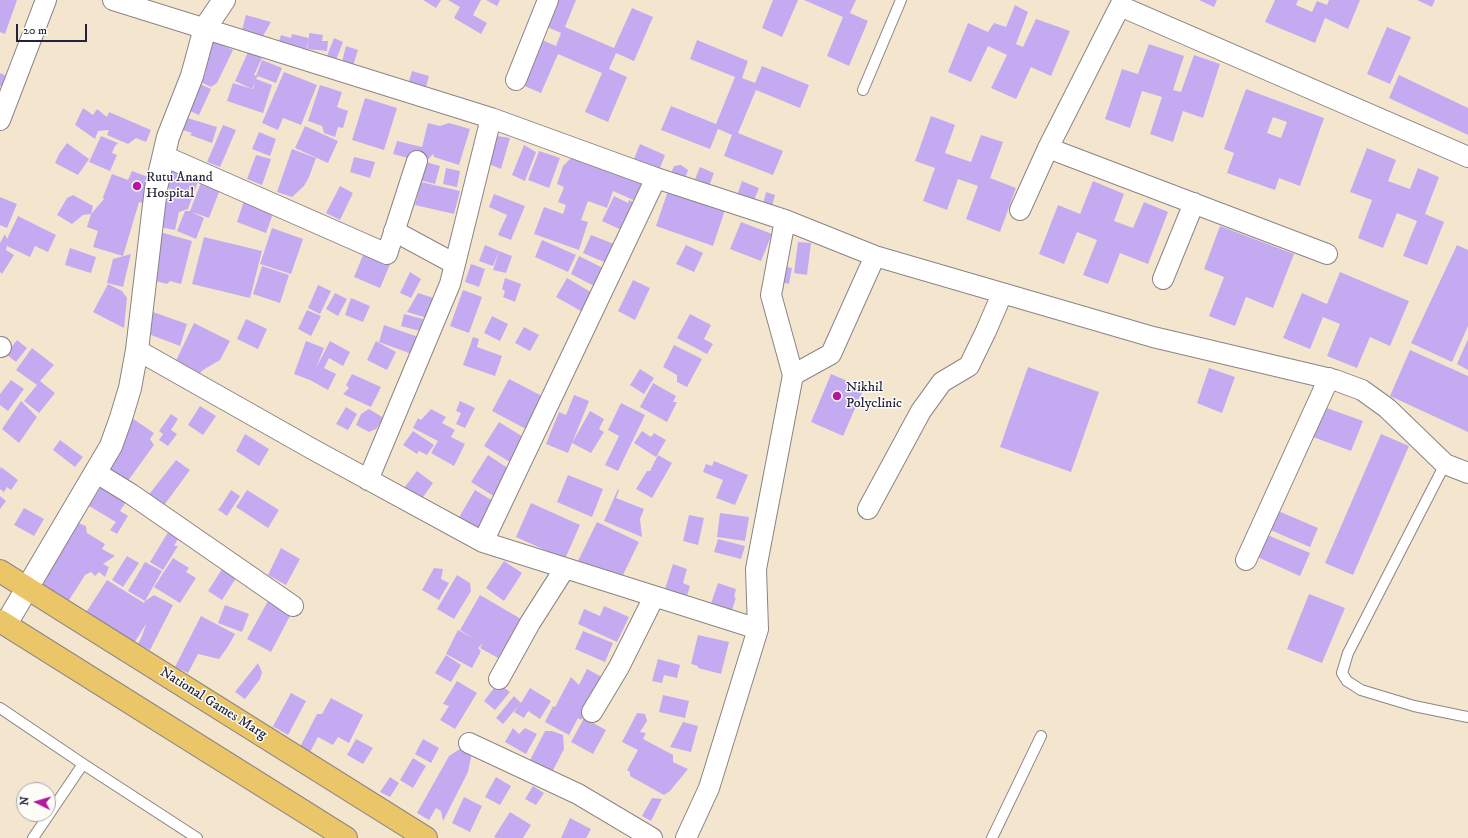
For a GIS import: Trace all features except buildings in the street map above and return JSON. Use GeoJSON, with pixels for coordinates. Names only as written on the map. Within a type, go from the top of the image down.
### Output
{"type":"FeatureCollection","features":[{"type":"Feature","properties":{"kind":"main road","name":"National Games Marg"},"geometry":{"type":"LineString","coordinates":[[0,571],[426,838]]}},
{"type":"Feature","properties":{"kind":"main road"},"geometry":{"type":"LineString","coordinates":[[3,623],[346,838]]}},
{"type":"Feature","properties":{"kind":"street"},"geometry":{"type":"LineString","coordinates":[[0,120],[46,0]]}},
{"type":"Feature","properties":{"kind":"street"},"geometry":{"type":"LineString","coordinates":[[113,0],[491,118],[656,178],[785,220],[875,256],[1153,337],[1328,378],[1362,390],[1387,408],[1445,464],[1468,473]]}},
{"type":"Feature","properties":{"kind":"street"},"geometry":{"type":"LineString","coordinates":[[3,623],[28,588],[111,446],[121,418],[130,388],[137,350],[156,188],[168,137],[192,76],[206,28],[224,0]]}},
{"type":"Feature","properties":{"kind":"street"},"geometry":{"type":"LineString","coordinates":[[516,80],[548,0]]}},
{"type":"Feature","properties":{"kind":"street"},"geometry":{"type":"LineString","coordinates":[[1020,210],[1116,2],[1468,156]]}},
{"type":"Feature","properties":{"kind":"street"},"geometry":{"type":"LineString","coordinates":[[368,480],[450,284],[491,118]]}},
{"type":"Feature","properties":{"kind":"street"},"geometry":{"type":"LineString","coordinates":[[1048,148],[1327,254]]}},
{"type":"Feature","properties":{"kind":"street"},"geometry":{"type":"LineString","coordinates":[[164,156],[387,254],[417,161]]}},
{"type":"Feature","properties":{"kind":"street"},"geometry":{"type":"LineString","coordinates":[[483,542],[656,178]]}},
{"type":"Feature","properties":{"kind":"street"},"geometry":{"type":"LineString","coordinates":[[1163,279],[1194,203]]}},
{"type":"Feature","properties":{"kind":"street"},"geometry":{"type":"LineString","coordinates":[[686,838],[709,788],[758,629],[756,569],[793,375],[771,295],[785,220]]}},
{"type":"Feature","properties":{"kind":"street"},"geometry":{"type":"LineString","coordinates":[[394,231],[455,264]]}},
{"type":"Feature","properties":{"kind":"street"},"geometry":{"type":"LineString","coordinates":[[793,375],[831,354],[875,256]]}},
{"type":"Feature","properties":{"kind":"street"},"geometry":{"type":"LineString","coordinates":[[868,509],[922,411],[942,382],[969,366],[986,332],[1002,294]]}},
{"type":"Feature","properties":{"kind":"street"},"geometry":{"type":"LineString","coordinates":[[137,350],[368,480],[483,542],[758,629]]}},
{"type":"Feature","properties":{"kind":"street"},"geometry":{"type":"LineString","coordinates":[[1246,560],[1328,378]]}},
{"type":"Feature","properties":{"kind":"street"},"geometry":{"type":"LineString","coordinates":[[96,472],[131,494],[293,606]]}},
{"type":"Feature","properties":{"kind":"street"},"geometry":{"type":"LineString","coordinates":[[498,679],[565,568]]}},
{"type":"Feature","properties":{"kind":"street"},"geometry":{"type":"LineString","coordinates":[[592,712],[619,667],[654,597]]}},
{"type":"Feature","properties":{"kind":"street"},"geometry":{"type":"LineString","coordinates":[[469,743],[578,794],[652,838]]}},
{"type":"Feature","properties":{"kind":"lane"},"geometry":{"type":"LineString","coordinates":[[863,90],[901,0]]}},
{"type":"Feature","properties":{"kind":"lane"},"geometry":{"type":"LineString","coordinates":[[1445,464],[1348,653],[1342,673],[1347,681],[1361,690],[1414,706],[1468,717]]}},
{"type":"Feature","properties":{"kind":"lane"},"geometry":{"type":"LineString","coordinates":[[0,708],[197,838]]}},
{"type":"Feature","properties":{"kind":"lane"},"geometry":{"type":"LineString","coordinates":[[992,838],[1041,736]]}},
{"type":"Feature","properties":{"kind":"lane"},"geometry":{"type":"LineString","coordinates":[[33,838],[83,764]]}},
{"type":"Feature","properties":{"kind":"place","name":"Rutu Anand Hospital"},"geometry":{"type":"Point","coordinates":[137,186]}},
{"type":"Feature","properties":{"kind":"place","name":"Nikhil Polyclinic"},"geometry":{"type":"Point","coordinates":[837,396]}}]}
